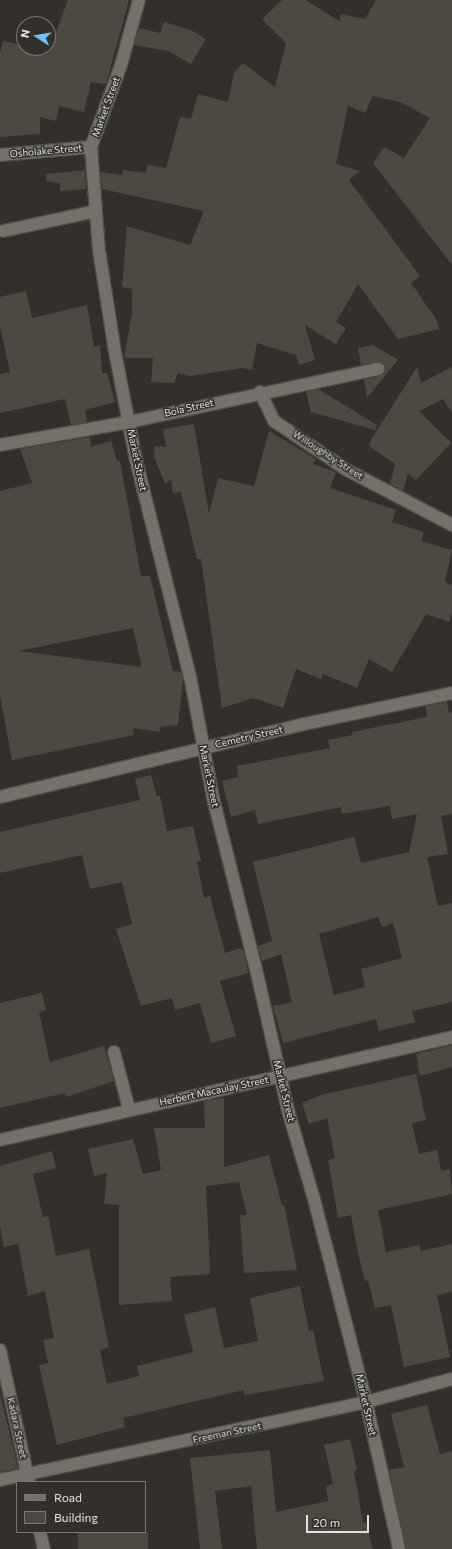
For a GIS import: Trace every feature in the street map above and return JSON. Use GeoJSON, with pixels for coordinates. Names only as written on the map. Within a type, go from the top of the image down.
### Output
{"type":"FeatureCollection","features":[{"type":"Feature","properties":{"kind":"street","name":"Market Street"},"geometry":{"type":"LineString","coordinates":[[139,0],[121,65],[91,146],[101,264],[136,460],[190,676],[203,748],[280,1077],[366,1402],[398,1549]]}},
{"type":"Feature","properties":{"kind":"street","name":"Osholake Street"},"geometry":{"type":"LineString","coordinates":[[0,155],[91,146]]}},
{"type":"Feature","properties":{"kind":"street"},"geometry":{"type":"LineString","coordinates":[[3,231],[96,211]]}},
{"type":"Feature","properties":{"kind":"street","name":"Bola Street"},"geometry":{"type":"LineString","coordinates":[[0,445],[129,422],[260,392],[378,369]]}},
{"type":"Feature","properties":{"kind":"street","name":"Willoughby Street"},"geometry":{"type":"LineString","coordinates":[[260,392],[274,420],[347,470],[452,525]]}},
{"type":"Feature","properties":{"kind":"street","name":"Cemetry Street"},"geometry":{"type":"LineString","coordinates":[[0,797],[203,748],[452,693]]}},
{"type":"Feature","properties":{"kind":"street","name":"Herbert Macaulay Street"},"geometry":{"type":"LineString","coordinates":[[0,1140],[130,1109],[280,1077],[452,1037]]}},
{"type":"Feature","properties":{"kind":"street"},"geometry":{"type":"LineString","coordinates":[[114,1052],[130,1109]]}},
{"type":"Feature","properties":{"kind":"street","name":"Kadara Street"},"geometry":{"type":"LineString","coordinates":[[0,1350],[28,1477]]}},
{"type":"Feature","properties":{"kind":"street","name":"Freeman Street"},"geometry":{"type":"LineString","coordinates":[[0,1480],[28,1477],[366,1402],[452,1379]]}},
{"type":"Feature","properties":{"kind":"street"},"geometry":{"type":"LineString","coordinates":[[40,1533],[44,1549]]}},
{"type":"Feature","properties":{"kind":"building"},"geometry":{"type":"Polygon","coordinates":[[[68,0],[129,0],[106,84],[91,82],[84,112],[59,106],[56,121],[40,117],[40,134],[0,137],[0,53],[3,41],[16,43],[16,56],[56,56],[56,32],[68,0]]]}},
{"type":"Feature","properties":{"kind":"building"},"geometry":{"type":"Polygon","coordinates":[[[282,0],[305,0],[340,21],[341,14],[365,19],[376,0],[452,0],[452,265],[373,163],[384,147],[404,158],[430,118],[400,102],[373,96],[365,113],[348,106],[336,164],[360,171],[349,180],[420,276],[411,283],[436,319],[439,329],[398,339],[358,284],[336,322],[346,328],[336,344],[305,325],[315,360],[299,365],[296,355],[257,343],[252,370],[243,368],[190,376],[178,373],[174,383],[151,382],[153,358],[124,358],[132,313],[132,289],[122,287],[127,226],[190,245],[204,211],[102,189],[100,172],[122,175],[123,170],[146,173],[147,165],[166,168],[180,117],[191,119],[198,94],[228,102],[234,73],[243,63],[275,87],[286,43],[262,19],[282,0]]]}},
{"type":"Feature","properties":{"kind":"building"},"geometry":{"type":"Polygon","coordinates":[[[164,22],[191,30],[206,39],[191,64],[168,51],[134,45],[139,28],[160,33],[164,22]]]}},
{"type":"Feature","properties":{"kind":"building"},"geometry":{"type":"Polygon","coordinates":[[[85,170],[86,189],[60,191],[60,183],[46,181],[46,174],[85,170]]]}},
{"type":"Feature","properties":{"kind":"building"},"geometry":{"type":"Polygon","coordinates":[[[26,291],[32,318],[87,305],[94,347],[100,345],[102,373],[107,373],[115,402],[85,410],[87,422],[71,425],[65,399],[0,413],[0,374],[10,372],[0,327],[0,297],[26,291]]]}},
{"type":"Feature","properties":{"kind":"building"},"geometry":{"type":"Polygon","coordinates":[[[373,345],[398,360],[367,398],[364,380],[380,376],[385,371],[384,364],[380,362],[361,365],[358,348],[373,345]]]}},
{"type":"Feature","properties":{"kind":"building"},"geometry":{"type":"Polygon","coordinates":[[[417,367],[421,383],[452,367],[452,412],[443,399],[419,411],[451,443],[416,480],[408,474],[403,491],[390,484],[395,464],[369,446],[372,438],[417,367]]]}},
{"type":"Feature","properties":{"kind":"building"},"geometry":{"type":"Polygon","coordinates":[[[318,389],[377,425],[375,430],[311,412],[306,392],[318,389]]]}},
{"type":"Feature","properties":{"kind":"building"},"geometry":{"type":"Polygon","coordinates":[[[194,424],[209,514],[218,478],[254,486],[269,431],[316,459],[313,464],[336,472],[330,488],[396,510],[392,522],[424,532],[421,541],[452,550],[445,582],[452,585],[452,613],[449,622],[426,614],[392,672],[369,659],[357,688],[323,674],[321,679],[296,669],[283,708],[253,698],[222,708],[201,559],[197,559],[181,492],[173,493],[171,480],[165,483],[154,457],[155,446],[166,447],[163,429],[194,424]]]}},
{"type":"Feature","properties":{"kind":"building"},"geometry":{"type":"Polygon","coordinates":[[[90,437],[91,447],[111,441],[117,461],[120,461],[141,576],[150,576],[173,671],[181,672],[183,678],[178,725],[159,727],[161,732],[133,728],[134,735],[12,760],[0,696],[0,491],[32,483],[20,449],[90,437]],[[133,628],[18,651],[142,667],[133,628]]]}},
{"type":"Feature","properties":{"kind":"building"},"geometry":{"type":"Polygon","coordinates":[[[447,702],[449,713],[452,712],[452,814],[441,816],[448,854],[427,857],[438,906],[452,903],[452,1002],[412,1011],[415,1022],[379,1031],[376,1019],[283,1043],[273,1006],[292,1002],[281,954],[262,961],[258,946],[272,941],[253,862],[354,837],[361,863],[409,852],[417,814],[392,819],[390,806],[342,814],[341,807],[258,824],[255,810],[231,817],[222,781],[238,777],[237,766],[330,748],[328,740],[353,735],[352,732],[427,717],[425,706],[447,702]],[[378,917],[319,934],[334,995],[365,987],[361,969],[402,958],[393,923],[382,927],[378,917]]]}},
{"type":"Feature","properties":{"kind":"building"},"geometry":{"type":"Polygon","coordinates":[[[151,775],[157,796],[160,796],[167,831],[193,826],[201,861],[197,862],[204,898],[210,896],[225,953],[241,948],[244,951],[248,973],[220,981],[236,1036],[211,1043],[200,1003],[175,1010],[172,998],[141,1006],[116,929],[132,924],[122,882],[90,889],[82,855],[0,873],[0,832],[140,800],[135,779],[151,775]]]}},
{"type":"Feature","properties":{"kind":"building"},"geometry":{"type":"Polygon","coordinates":[[[42,993],[46,1010],[39,1012],[50,1062],[104,1046],[114,1081],[66,1097],[65,1093],[0,1108],[0,1003],[42,993]]]}},
{"type":"Feature","properties":{"kind":"building"},"geometry":{"type":"Polygon","coordinates":[[[452,1045],[452,1067],[420,1076],[416,1054],[452,1045]]]}},
{"type":"Feature","properties":{"kind":"building"},"geometry":{"type":"Polygon","coordinates":[[[416,1074],[426,1120],[412,1123],[419,1154],[437,1150],[441,1171],[450,1169],[452,1194],[378,1210],[386,1252],[419,1245],[421,1251],[452,1244],[452,1292],[437,1295],[450,1357],[404,1367],[391,1305],[375,1308],[368,1280],[365,1281],[351,1215],[338,1218],[328,1160],[335,1158],[327,1118],[309,1124],[302,1103],[321,1095],[416,1074]]]}},
{"type":"Feature","properties":{"kind":"building"},"geometry":{"type":"Polygon","coordinates":[[[224,1098],[224,1167],[269,1155],[282,1206],[284,1205],[297,1270],[244,1273],[240,1215],[247,1215],[239,1182],[206,1186],[210,1274],[170,1277],[172,1301],[119,1305],[119,1205],[104,1204],[107,1173],[94,1176],[88,1149],[133,1139],[143,1174],[161,1170],[154,1128],[205,1128],[204,1101],[224,1098]]]}},
{"type":"Feature","properties":{"kind":"building"},"geometry":{"type":"Polygon","coordinates":[[[52,1151],[56,1168],[33,1174],[43,1217],[48,1216],[56,1256],[89,1249],[109,1347],[100,1350],[107,1384],[139,1376],[137,1366],[193,1352],[184,1315],[215,1307],[224,1348],[258,1341],[250,1298],[300,1286],[309,1331],[313,1330],[324,1381],[245,1395],[244,1390],[123,1418],[125,1427],[57,1445],[39,1365],[48,1363],[43,1340],[54,1338],[45,1291],[28,1296],[18,1244],[4,1247],[0,1227],[0,1166],[52,1151]]]}},
{"type":"Feature","properties":{"kind":"building"},"geometry":{"type":"Polygon","coordinates":[[[0,1394],[18,1468],[0,1472],[0,1394]]]}},
{"type":"Feature","properties":{"kind":"building"},"geometry":{"type":"Polygon","coordinates":[[[427,1405],[440,1454],[452,1451],[452,1549],[406,1549],[389,1470],[404,1467],[391,1414],[427,1405]]]}},
{"type":"Feature","properties":{"kind":"building"},"geometry":{"type":"Polygon","coordinates":[[[350,1439],[357,1470],[354,1471],[363,1523],[366,1522],[373,1549],[257,1549],[251,1486],[215,1491],[222,1549],[200,1549],[190,1458],[270,1450],[276,1512],[328,1501],[326,1486],[333,1484],[324,1445],[350,1439]]]}},
{"type":"Feature","properties":{"kind":"building"},"geometry":{"type":"Polygon","coordinates":[[[148,1532],[148,1549],[78,1549],[78,1533],[148,1532]]]}}]}
